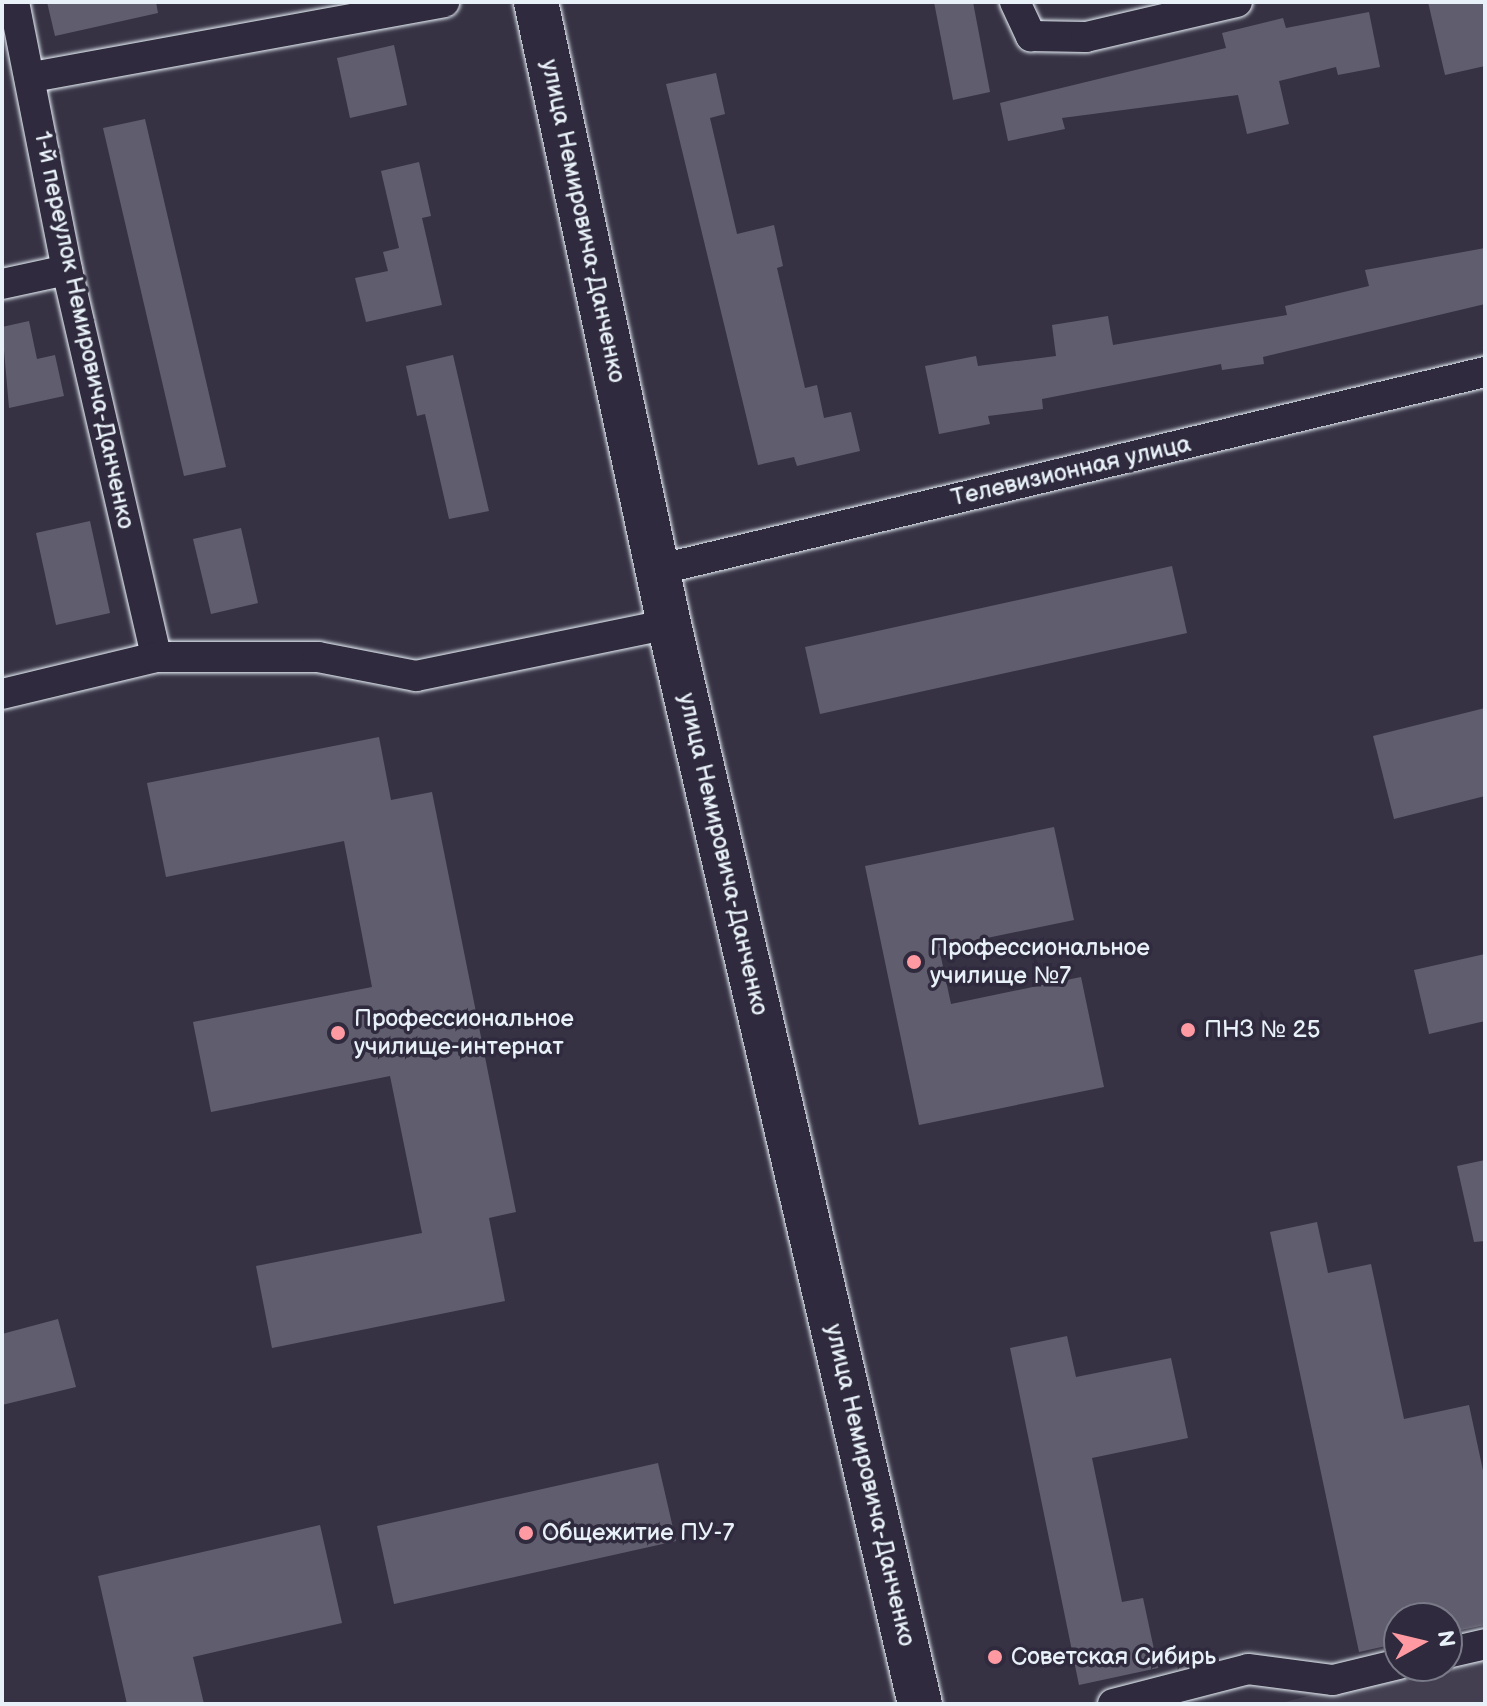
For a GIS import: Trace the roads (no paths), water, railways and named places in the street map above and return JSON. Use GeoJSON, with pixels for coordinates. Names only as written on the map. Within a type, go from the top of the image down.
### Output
{"type":"FeatureCollection","features":[{"type":"Feature","properties":{"kind":"main road","name":"улица Немировича-Данченко"},"geometry":{"type":"LineString","coordinates":[[536,2],[669,624],[920,1704]]}},
{"type":"Feature","properties":{"kind":"street","name":"1-й переулок Немировича-Данченко"},"geometry":{"type":"LineString","coordinates":[[14,2],[32,77],[67,270],[156,657]]}},
{"type":"Feature","properties":{"kind":"street"},"geometry":{"type":"LineString","coordinates":[[32,77],[444,2]]}},
{"type":"Feature","properties":{"kind":"street"},"geometry":{"type":"LineString","coordinates":[[1015,2],[1031,36],[1086,37],[1237,2]]}},
{"type":"Feature","properties":{"kind":"street"},"geometry":{"type":"LineString","coordinates":[[2,284],[67,270]]}},
{"type":"Feature","properties":{"kind":"street","name":"Телевизионная улица"},"geometry":{"type":"LineString","coordinates":[[657,570],[1485,372]]}},
{"type":"Feature","properties":{"kind":"street"},"geometry":{"type":"LineString","coordinates":[[2,694],[156,657],[318,657],[416,676],[669,624]]}},
{"type":"Feature","properties":{"kind":"street"},"geometry":{"type":"LineString","coordinates":[[1463,1649],[1485,1644]]}},
{"type":"Feature","properties":{"kind":"street"},"geometry":{"type":"LineString","coordinates":[[1113,1704],[1248,1669],[1333,1680],[1383,1668]]}},
{"type":"Feature","properties":{"kind":"place","name":"Профессиональное училище №7"},"geometry":{"type":"Point","coordinates":[914,962]}},
{"type":"Feature","properties":{"kind":"place","name":"ПНЗ № 25"},"geometry":{"type":"Point","coordinates":[1188,1030]}},
{"type":"Feature","properties":{"kind":"place","name":"Профессиональное училище-интернат"},"geometry":{"type":"Point","coordinates":[338,1033]}},
{"type":"Feature","properties":{"kind":"place","name":"Общежитие ПУ-7"},"geometry":{"type":"Point","coordinates":[526,1533]}},
{"type":"Feature","properties":{"kind":"place","name":"Советская Сибирь"},"geometry":{"type":"Point","coordinates":[995,1657]}}]}
